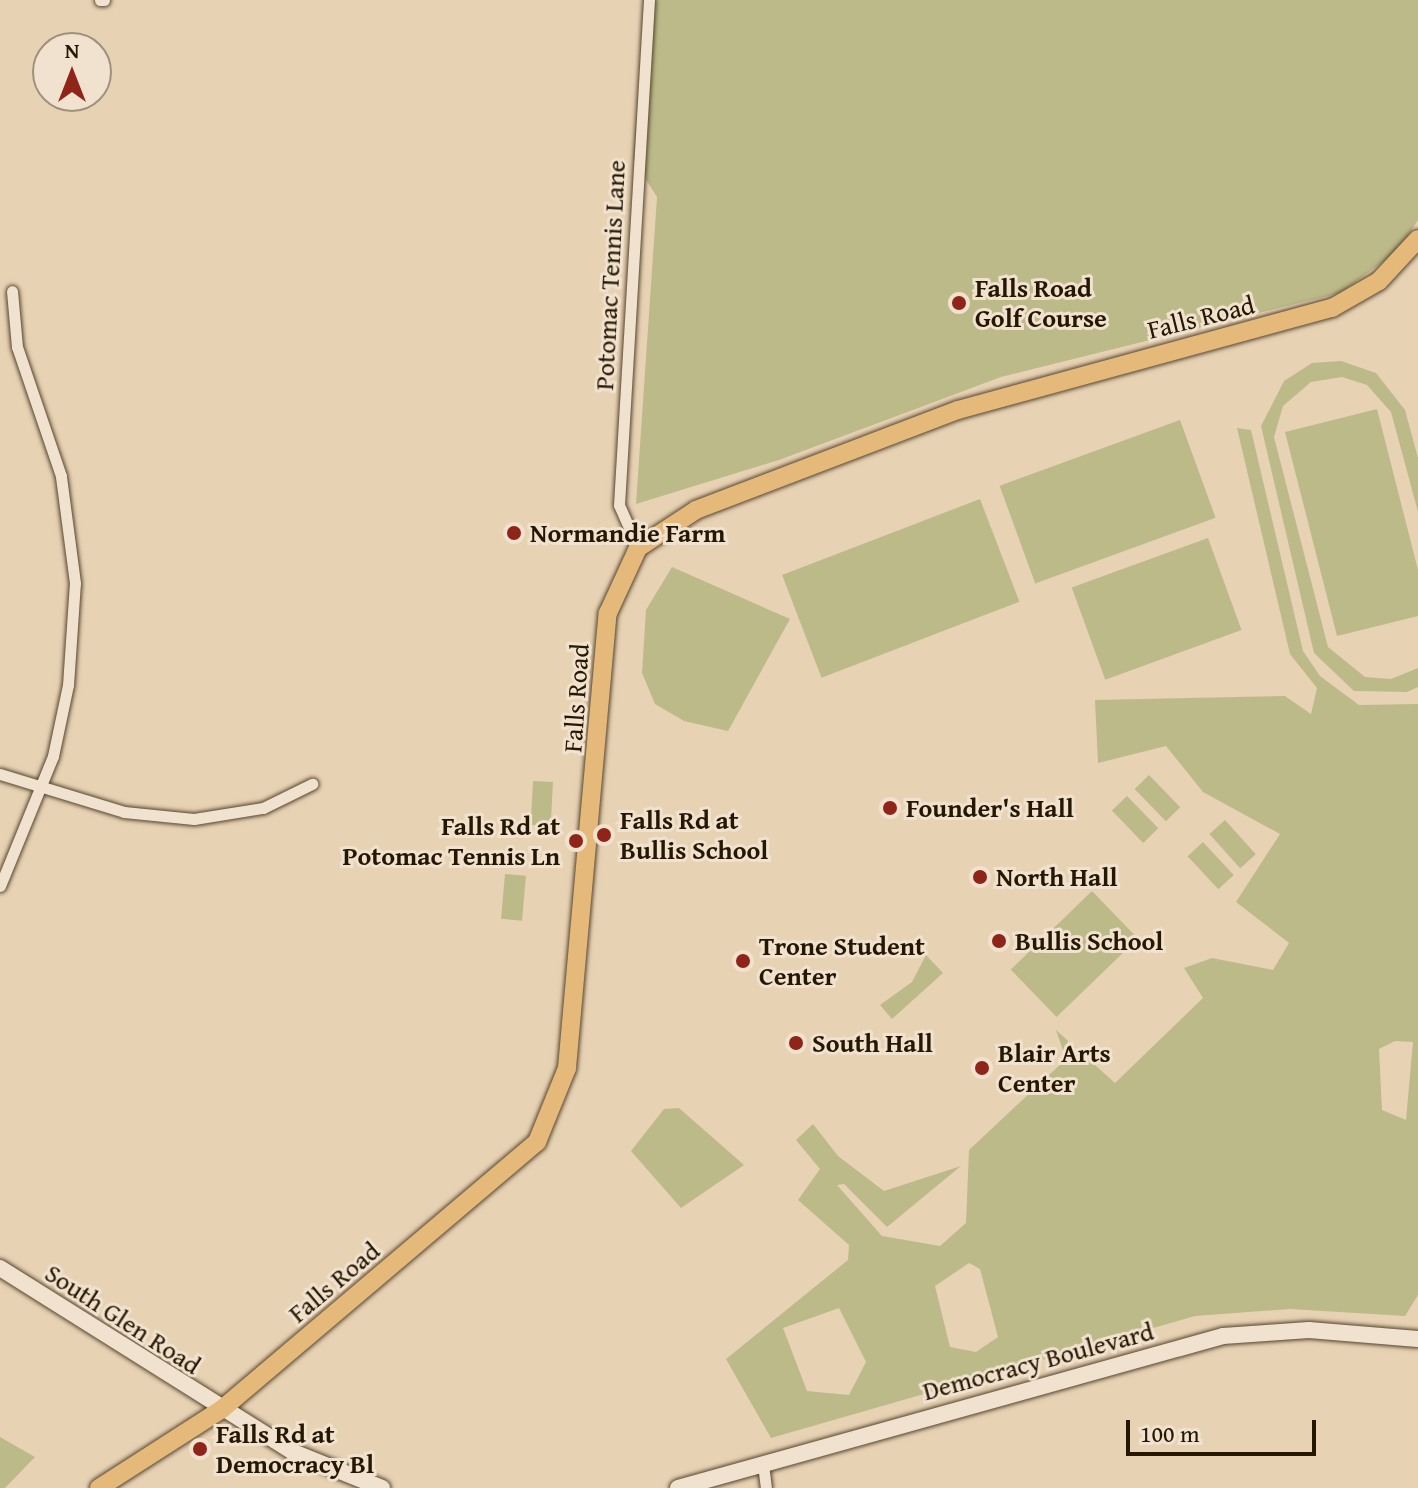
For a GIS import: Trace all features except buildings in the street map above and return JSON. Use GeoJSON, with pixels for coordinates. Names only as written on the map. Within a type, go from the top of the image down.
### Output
{"type":"FeatureCollection","features":[{"type":"Feature","properties":{"kind":"main road","name":"Falls Road"},"geometry":{"type":"LineString","coordinates":[[99,1488],[222,1409],[512,1168],[559,1101],[608,613],[638,548],[696,510],[958,410],[1332,308],[1379,281],[1418,239]]}},
{"type":"Feature","properties":{"kind":"main road","name":"South Glen Road"},"geometry":{"type":"LineString","coordinates":[[0,1268],[222,1409]]}},
{"type":"Feature","properties":{"kind":"main road","name":"Democracy Boulevard"},"geometry":{"type":"LineString","coordinates":[[678,1488],[1223,1336],[1309,1330],[1418,1339]]}},
{"type":"Feature","properties":{"kind":"main road"},"geometry":{"type":"LineString","coordinates":[[222,1409],[293,1452],[382,1488]]}},
{"type":"Feature","properties":{"kind":"street","name":"Potomac Tennis Lane"},"geometry":{"type":"LineString","coordinates":[[638,548],[619,505],[649,0]]}},
{"type":"Feature","properties":{"kind":"street"},"geometry":{"type":"LineString","coordinates":[[0,886],[43,789],[68,685],[75,583],[61,476],[17,347],[12,291]]}},
{"type":"Feature","properties":{"kind":"street"},"geometry":{"type":"LineString","coordinates":[[0,774],[124,812],[194,819],[263,808],[312,784]]}},
{"type":"Feature","properties":{"kind":"street"},"geometry":{"type":"LineString","coordinates":[[763,1464],[766,1488]]}},
{"type":"Feature","properties":{"kind":"shaded area","name":"Falls Road Golf Course"},"geometry":{"type":"Polygon","coordinates":[[[646,0],[1418,0],[1418,220],[1399,250],[1340,293],[1001,377],[779,460],[636,504],[657,197],[633,159],[646,0]]]}},
{"type":"Feature","properties":{"kind":"shaded area"},"geometry":{"type":"Polygon","coordinates":[[[1341,361],[1376,373],[1405,410],[1418,458],[1418,512],[1391,412],[1367,385],[1342,377],[1311,382],[1283,406],[1274,437],[1328,647],[1365,677],[1391,679],[1418,668],[1418,687],[1407,692],[1354,691],[1314,653],[1261,426],[1284,381],[1312,363],[1341,361]]]}},
{"type":"Feature","properties":{"kind":"shaded area"},"geometry":{"type":"Polygon","coordinates":[[[1377,409],[1418,570],[1418,616],[1337,636],[1285,432],[1377,409]]]}},
{"type":"Feature","properties":{"kind":"shaded area"},"geometry":{"type":"Polygon","coordinates":[[[1180,420],[1216,518],[1035,583],[1000,486],[1180,420]]]}},
{"type":"Feature","properties":{"kind":"shaded area"},"geometry":{"type":"Polygon","coordinates":[[[1237,428],[1251,430],[1303,651],[1320,676],[1359,705],[1418,704],[1418,1295],[1405,1316],[1290,1309],[1195,1316],[771,1438],[726,1359],[848,1260],[849,1245],[798,1200],[820,1169],[796,1140],[813,1124],[838,1156],[884,1191],[961,1166],[887,1227],[844,1184],[837,1185],[882,1236],[940,1246],[966,1223],[969,1150],[1066,1059],[1056,1030],[1115,1083],[1203,998],[1184,968],[1212,958],[1273,970],[1289,943],[1236,902],[1280,834],[1203,792],[1166,746],[1098,763],[1095,700],[1285,696],[1311,714],[1317,688],[1290,654],[1237,428]],[[1395,1041],[1379,1049],[1382,1110],[1406,1120],[1413,1042],[1395,1041]],[[969,1263],[935,1286],[950,1347],[976,1352],[998,1337],[980,1269],[969,1263]],[[839,1308],[783,1328],[807,1391],[849,1395],[866,1362],[839,1308]]]}},
{"type":"Feature","properties":{"kind":"shaded area"},"geometry":{"type":"Polygon","coordinates":[[[980,499],[1019,602],[822,678],[782,575],[980,499]]]}},
{"type":"Feature","properties":{"kind":"shaded area"},"geometry":{"type":"Polygon","coordinates":[[[1208,538],[1242,630],[1105,680],[1072,588],[1208,538]]]}},
{"type":"Feature","properties":{"kind":"shaded area"},"geometry":{"type":"Polygon","coordinates":[[[672,567],[790,619],[728,731],[684,721],[655,704],[642,673],[646,610],[672,567]]]}},
{"type":"Feature","properties":{"kind":"shaded area"},"geometry":{"type":"Polygon","coordinates":[[[1149,775],[1180,807],[1166,821],[1135,789],[1149,775]]]}},
{"type":"Feature","properties":{"kind":"shaded area"},"geometry":{"type":"Polygon","coordinates":[[[533,781],[553,782],[551,826],[531,825],[533,781]]]}},
{"type":"Feature","properties":{"kind":"shaded area"},"geometry":{"type":"Polygon","coordinates":[[[1127,796],[1158,828],[1143,843],[1112,811],[1127,796]]]}},
{"type":"Feature","properties":{"kind":"shaded area"},"geometry":{"type":"Polygon","coordinates":[[[1225,820],[1256,854],[1240,868],[1209,834],[1225,820]]]}},
{"type":"Feature","properties":{"kind":"shaded area"},"geometry":{"type":"Polygon","coordinates":[[[1203,842],[1234,875],[1218,889],[1188,856],[1203,842]]]}},
{"type":"Feature","properties":{"kind":"shaded area"},"geometry":{"type":"Polygon","coordinates":[[[505,874],[526,876],[522,921],[501,919],[505,874]]]}},
{"type":"Feature","properties":{"kind":"shaded area"},"geometry":{"type":"Polygon","coordinates":[[[1092,891],[1138,938],[1057,1017],[1011,969],[1092,891]]]}},
{"type":"Feature","properties":{"kind":"shaded area"},"geometry":{"type":"Polygon","coordinates":[[[926,955],[943,973],[892,1019],[880,1005],[912,982],[926,955]]]}},
{"type":"Feature","properties":{"kind":"shaded area"},"geometry":{"type":"Polygon","coordinates":[[[679,1108],[744,1165],[681,1208],[631,1151],[664,1109],[679,1108]]]}},
{"type":"Feature","properties":{"kind":"shaded area"},"geometry":{"type":"Polygon","coordinates":[[[0,1437],[35,1457],[5,1488],[0,1488],[0,1437]]]}},
{"type":"Feature","properties":{"kind":"place","name":"Falls Road Golf Course"},"geometry":{"type":"Point","coordinates":[959,303]}},
{"type":"Feature","properties":{"kind":"place","name":"Normandie Farm"},"geometry":{"type":"Point","coordinates":[514,533]}},
{"type":"Feature","properties":{"kind":"place","name":"Founder's Hall"},"geometry":{"type":"Point","coordinates":[890,808]}},
{"type":"Feature","properties":{"kind":"place","name":"Falls Rd at Bullis School"},"geometry":{"type":"Point","coordinates":[604,835]}},
{"type":"Feature","properties":{"kind":"place","name":"Falls Rd at Potomac Tennis Ln"},"geometry":{"type":"Point","coordinates":[576,841]}},
{"type":"Feature","properties":{"kind":"place","name":"North Hall"},"geometry":{"type":"Point","coordinates":[980,877]}},
{"type":"Feature","properties":{"kind":"place","name":"Bullis School"},"geometry":{"type":"Point","coordinates":[999,941]}},
{"type":"Feature","properties":{"kind":"place","name":"Trone Student Center"},"geometry":{"type":"Point","coordinates":[743,961]}},
{"type":"Feature","properties":{"kind":"place","name":"South Hall"},"geometry":{"type":"Point","coordinates":[796,1043]}},
{"type":"Feature","properties":{"kind":"place","name":"Blair Arts Center"},"geometry":{"type":"Point","coordinates":[982,1068]}},
{"type":"Feature","properties":{"kind":"place","name":"Falls Rd at Democracy Bl"},"geometry":{"type":"Point","coordinates":[200,1449]}}]}
